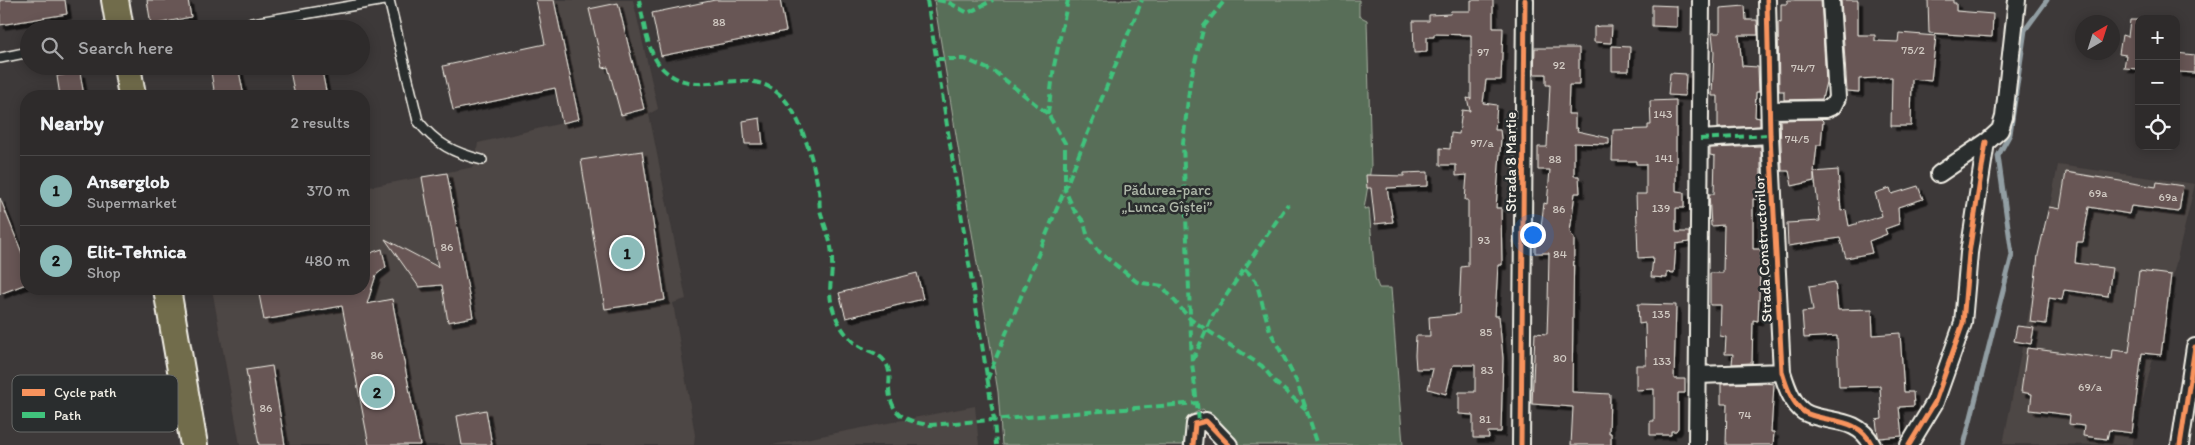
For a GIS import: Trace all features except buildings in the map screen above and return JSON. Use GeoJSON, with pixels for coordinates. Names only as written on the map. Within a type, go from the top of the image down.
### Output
{"type":"FeatureCollection","features":[{"type":"Feature","properties":{"kind":"main road"},"geometry":{"type":"LineString","coordinates":[[115,0],[118,20]]}},
{"type":"Feature","properties":{"kind":"main road"},"geometry":{"type":"LineString","coordinates":[[128,75],[131,90]]}},
{"type":"Feature","properties":{"kind":"main road"},"geometry":{"type":"LineString","coordinates":[[167,295],[194,445]]}},
{"type":"Feature","properties":{"kind":"street","name":"Strada 8 Martie"},"geometry":{"type":"LineString","coordinates":[[1521,445],[1525,0]]}},
{"type":"Feature","properties":{"kind":"street"},"geometry":{"type":"LineString","coordinates":[[1697,445],[1701,0]]}},
{"type":"Feature","properties":{"kind":"street","name":"Strada Constructorilor"},"geometry":{"type":"LineString","coordinates":[[1767,0],[1770,136],[1782,372],[1790,395],[1804,412],[1846,422],[1859,430],[1872,445]]}},
{"type":"Feature","properties":{"kind":"street"},"geometry":{"type":"LineString","coordinates":[[1770,110],[1826,108],[1833,106],[1837,98],[1830,0]]}},
{"type":"Feature","properties":{"kind":"street"},"geometry":{"type":"LineString","coordinates":[[1939,174],[1986,142],[2000,130],[2004,117],[2017,0]]}},
{"type":"Feature","properties":{"kind":"street"},"geometry":{"type":"LineString","coordinates":[[1700,139],[1770,136]]}},
{"type":"Feature","properties":{"kind":"street"},"geometry":{"type":"LineString","coordinates":[[1909,445],[1935,402],[1963,323],[1968,253],[1986,142]]}},
{"type":"Feature","properties":{"kind":"street"},"geometry":{"type":"LineString","coordinates":[[2180,445],[2195,347]]}},
{"type":"Feature","properties":{"kind":"street"},"geometry":{"type":"LineString","coordinates":[[1698,376],[1782,372]]}},
{"type":"Feature","properties":{"kind":"street"},"geometry":{"type":"LineString","coordinates":[[1193,445],[1195,424],[1206,421],[1229,445]]}},
{"type":"Feature","properties":{"kind":"lane"},"geometry":{"type":"LineString","coordinates":[[270,20],[387,0],[418,120],[429,135],[447,148],[462,155],[482,160]]}},
{"type":"Feature","properties":{"kind":"lane"},"geometry":{"type":"LineString","coordinates":[[0,58],[20,54]]}},
{"type":"Feature","properties":{"kind":"shaded area"},"geometry":{"type":"Polygon","coordinates":[[[554,0],[633,0],[658,109],[649,114],[686,299],[673,303],[695,435],[694,445],[240,445],[213,295],[370,295],[370,187],[474,167],[478,143],[579,119],[554,0]]]}},
{"type":"Feature","properties":{"kind":"shaded area"},"geometry":{"type":"Polygon","coordinates":[[[2058,165],[2195,184],[2132,445],[2003,444],[2058,165]]]}},
{"type":"Feature","properties":{"kind":"shaded area"},"geometry":{"type":"Polygon","coordinates":[[[975,406],[979,445],[771,445],[795,441],[975,406]]]}},
{"type":"Feature","properties":{"kind":"green space","name":"Pădurea-parc „Lunca Gîștei”"},"geometry":{"type":"Polygon","coordinates":[[[934,0],[1359,0],[1359,16],[1367,20],[1371,167],[1364,209],[1369,208],[1375,278],[1379,288],[1391,288],[1403,445],[1238,445],[1203,409],[1189,416],[1188,445],[1002,445],[998,392],[934,0]]]}},
{"type":"Feature","properties":{"kind":"waterway"},"geometry":{"type":"LineString","coordinates":[[1964,445],[2012,255],[1998,156],[2010,134],[2025,30],[2047,0]]}},
{"type":"Feature","properties":{"kind":"marked path"},"geometry":{"type":"LineString","coordinates":[[639,0],[649,45],[662,68],[679,79],[697,83],[755,82],[773,89],[790,106],[811,156],[819,191],[820,210],[831,245],[830,294],[836,317],[845,333],[852,340],[859,346],[878,355],[887,365],[890,378],[890,399],[893,406],[902,416],[914,422],[930,425],[1197,403]]}},
{"type":"Feature","properties":{"kind":"marked path"},"geometry":{"type":"LineString","coordinates":[[927,0],[994,420],[996,445]]}},
{"type":"Feature","properties":{"kind":"marked path"},"geometry":{"type":"LineString","coordinates":[[937,0],[948,2],[968,13],[993,0]]}},
{"type":"Feature","properties":{"kind":"marked path"},"geometry":{"type":"LineString","coordinates":[[1048,114],[1054,66],[1068,0]]}},
{"type":"Feature","properties":{"kind":"marked path"},"geometry":{"type":"LineString","coordinates":[[987,380],[1142,0]]}},
{"type":"Feature","properties":{"kind":"marked path"},"geometry":{"type":"LineString","coordinates":[[1199,421],[1192,363],[1183,143],[1190,82],[1204,26],[1225,0]]}},
{"type":"Feature","properties":{"kind":"marked path"},"geometry":{"type":"LineString","coordinates":[[936,59],[965,59],[995,72],[1048,114],[1065,143],[1065,190],[1074,210],[1084,222],[1088,238],[1097,250],[1137,282],[1162,286],[1190,319],[1262,366],[1277,384],[1306,409]]}},
{"type":"Feature","properties":{"kind":"marked path"},"geometry":{"type":"LineString","coordinates":[[1700,139],[1770,135]]}},
{"type":"Feature","properties":{"kind":"marked path"},"geometry":{"type":"LineString","coordinates":[[1193,360],[1213,315],[1288,204]]}},
{"type":"Feature","properties":{"kind":"marked path"},"geometry":{"type":"LineString","coordinates":[[1245,269],[1256,281],[1270,331],[1297,382],[1318,445]]}},
{"type":"Feature","properties":{"kind":"cycle path"},"geometry":{"type":"LineString","coordinates":[[1521,445],[1525,0]]}},
{"type":"Feature","properties":{"kind":"cycle path"},"geometry":{"type":"LineString","coordinates":[[1767,0],[1770,135],[1782,372],[1793,399],[1800,409],[1812,416],[1850,425],[1866,435],[1872,445]]}},
{"type":"Feature","properties":{"kind":"cycle path"},"geometry":{"type":"LineString","coordinates":[[1909,445],[1935,402],[1963,323],[1969,253],[1986,142]]}},
{"type":"Feature","properties":{"kind":"cycle path"},"geometry":{"type":"LineString","coordinates":[[2180,445],[2195,347]]}},
{"type":"Feature","properties":{"kind":"cycle path"},"geometry":{"type":"LineString","coordinates":[[1193,445],[1195,424],[1206,421],[1229,445]]}},
{"type":"Feature","properties":{"kind":"place","name":"Anserglob"},"geometry":{"type":"Point","coordinates":[627,253]}},
{"type":"Feature","properties":{"kind":"place","name":"Elit-Tehnica"},"geometry":{"type":"Point","coordinates":[377,392]}}]}
